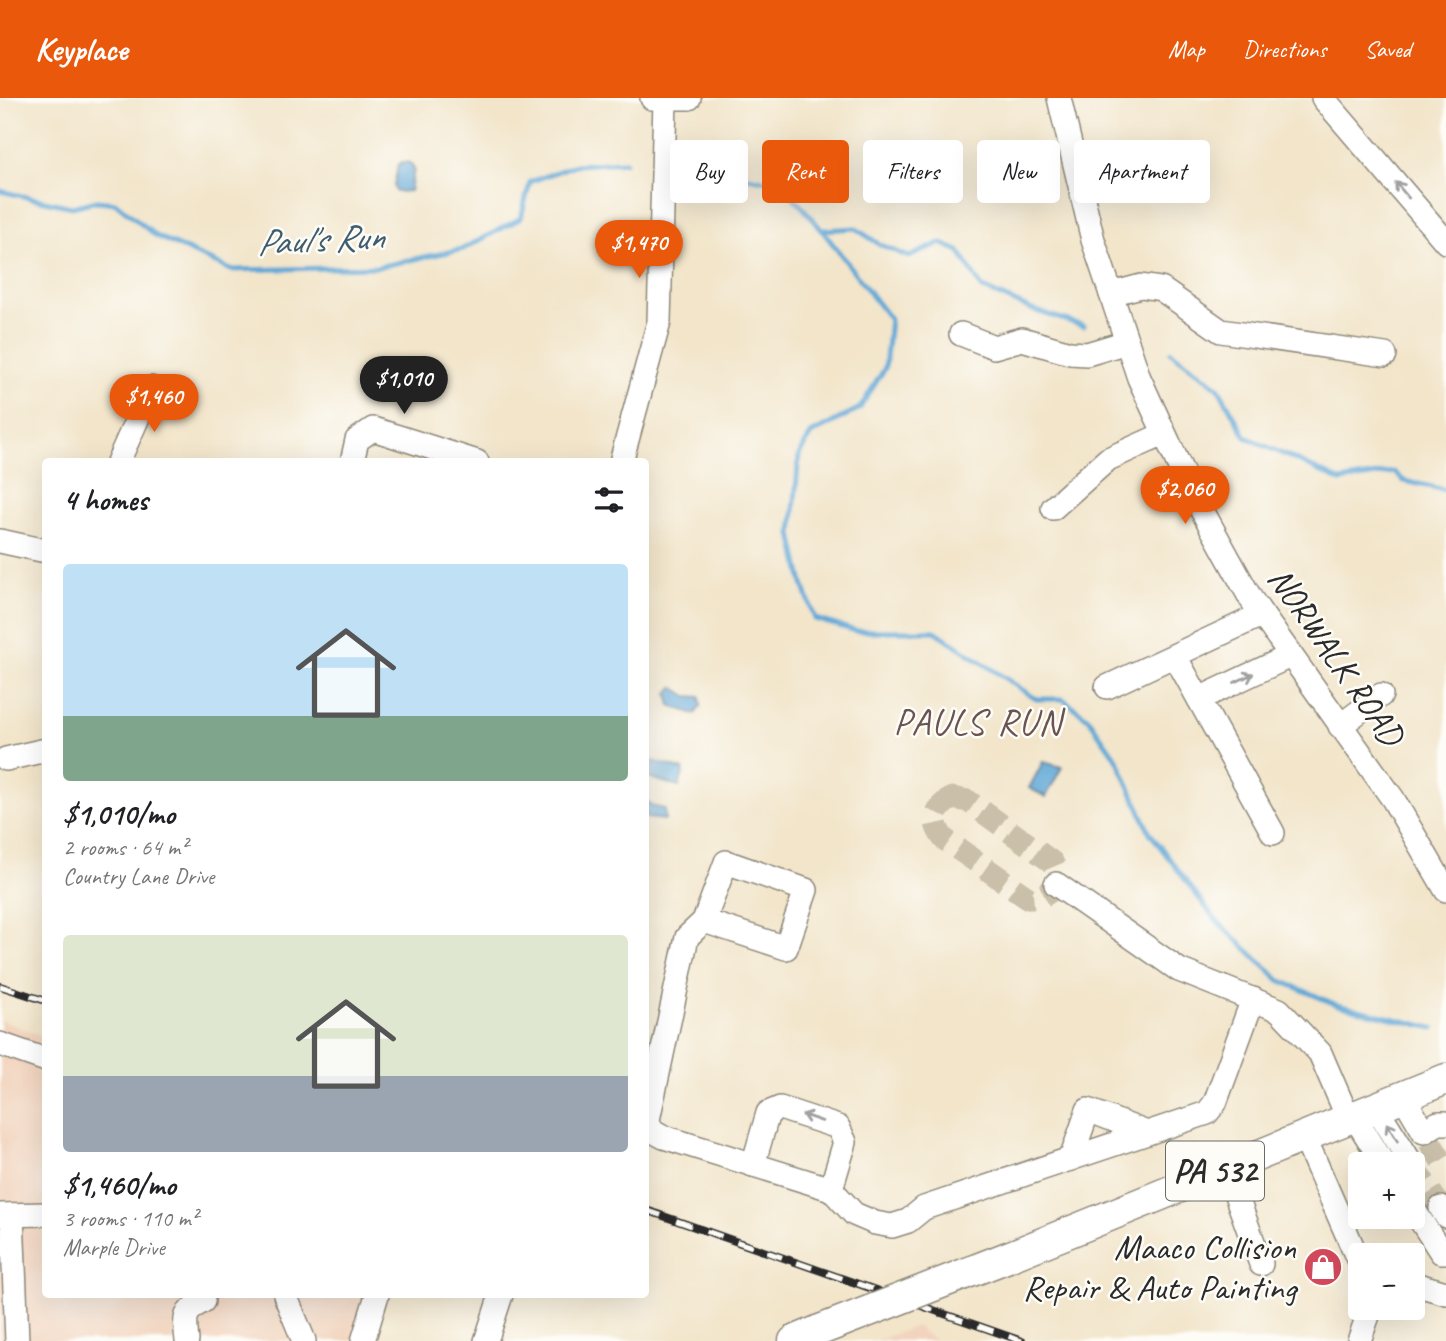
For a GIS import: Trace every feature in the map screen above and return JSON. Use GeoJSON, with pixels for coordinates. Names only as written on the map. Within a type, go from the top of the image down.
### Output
{"type":"FeatureCollection","features":[{"type":"Feature","properties":{"kind":"main road","name":"PA 532"},"geometry":{"type":"LineString","coordinates":[[807,1336],[1446,1079]]}},
{"type":"Feature","properties":{"kind":"street"},"geometry":{"type":"LineString","coordinates":[[622,458],[659,322],[658,99],[688,98]]}},
{"type":"Feature","properties":{"kind":"street","name":"NORWALK ROAD"},"geometry":{"type":"LineString","coordinates":[[1059,98],[1093,240],[1127,342],[1164,434],[1189,487],[1261,615],[1438,860],[1446,890]]}},
{"type":"Feature","properties":{"kind":"street"},"geometry":{"type":"LineString","coordinates":[[1332,101],[1446,242]]}},
{"type":"Feature","properties":{"kind":"street"},"geometry":{"type":"LineString","coordinates":[[1111,294],[1141,286],[1161,289],[1221,331],[1385,355]]}},
{"type":"Feature","properties":{"kind":"street"},"geometry":{"type":"LineString","coordinates":[[961,334],[994,347],[1022,339],[1070,353],[1087,354],[1127,342]]}},
{"type":"Feature","properties":{"kind":"street"},"geometry":{"type":"LineString","coordinates":[[120,458],[151,388]]}},
{"type":"Feature","properties":{"kind":"street"},"geometry":{"type":"LineString","coordinates":[[353,458],[357,440],[373,429],[464,458]]}},
{"type":"Feature","properties":{"kind":"street"},"geometry":{"type":"LineString","coordinates":[[1053,509],[1108,459],[1164,434]]}},
{"type":"Feature","properties":{"kind":"street"},"geometry":{"type":"LineString","coordinates":[[0,541],[42,550]]}},
{"type":"Feature","properties":{"kind":"street"},"geometry":{"type":"LineString","coordinates":[[1107,687],[1261,615]]}},
{"type":"Feature","properties":{"kind":"street"},"geometry":{"type":"LineString","coordinates":[[1175,656],[1273,833]]}},
{"type":"Feature","properties":{"kind":"street"},"geometry":{"type":"LineString","coordinates":[[1199,699],[1290,656]]}},
{"type":"Feature","properties":{"kind":"street"},"geometry":{"type":"LineString","coordinates":[[1340,726],[1381,695]]}},
{"type":"Feature","properties":{"kind":"street"},"geometry":{"type":"LineString","coordinates":[[6,760],[42,751]]}},
{"type":"Feature","properties":{"kind":"street"},"geometry":{"type":"LineString","coordinates":[[649,1111],[687,937],[704,922],[726,862],[806,890],[786,948],[704,922]]}},
{"type":"Feature","properties":{"kind":"street"},"geometry":{"type":"LineString","coordinates":[[1056,884],[1179,970],[1279,1010],[1320,1053],[1359,1113],[1378,1152]]}},
{"type":"Feature","properties":{"kind":"street"},"geometry":{"type":"LineString","coordinates":[[649,1124],[651,1129],[664,1137],[831,1189],[854,1214],[875,1223],[892,1226],[908,1221],[925,1208],[1207,1113],[1215,1103],[1253,999]]}},
{"type":"Feature","properties":{"kind":"street"},"geometry":{"type":"LineString","coordinates":[[0,1044],[42,1059]]}},
{"type":"Feature","properties":{"kind":"street"},"geometry":{"type":"LineString","coordinates":[[1403,1096],[1427,1137],[1438,1123],[1446,1123]]}},
{"type":"Feature","properties":{"kind":"street"},"geometry":{"type":"LineString","coordinates":[[753,1165],[768,1113],[780,1108],[838,1127],[845,1142],[831,1189]]}},
{"type":"Feature","properties":{"kind":"street"},"geometry":{"type":"LineString","coordinates":[[1070,1159],[1088,1110],[1147,1133]]}},
{"type":"Feature","properties":{"kind":"street"},"geometry":{"type":"LineString","coordinates":[[1359,1113],[1401,1152]]}},
{"type":"Feature","properties":{"kind":"street"},"geometry":{"type":"LineString","coordinates":[[1304,1136],[1351,1243]]}},
{"type":"Feature","properties":{"kind":"street"},"geometry":{"type":"LineString","coordinates":[[1226,1167],[1261,1264]]}},
{"type":"Feature","properties":{"kind":"street"},"geometry":{"type":"LineString","coordinates":[[17,1341],[6,1215],[42,1214]]}},
{"type":"Feature","properties":{"kind":"street"},"geometry":{"type":"LineString","coordinates":[[1425,1227],[1441,1252],[1446,1252]]}},
{"type":"Feature","properties":{"kind":"street"},"geometry":{"type":"LineString","coordinates":[[1425,1287],[1446,1293]]}},
{"type":"Feature","properties":{"kind":"street"},"geometry":{"type":"LineString","coordinates":[[286,1298],[304,1341]]}},
{"type":"Feature","properties":{"kind":"street"},"geometry":{"type":"LineString","coordinates":[[363,1341],[376,1298]]}},
{"type":"Feature","properties":{"kind":"street"},"geometry":{"type":"LineString","coordinates":[[486,1341],[500,1298]]}},
{"type":"Feature","properties":{"kind":"street"},"geometry":{"type":"LineString","coordinates":[[187,1341],[188,1309],[203,1301]]}},
{"type":"Feature","properties":{"kind":"street"},"geometry":{"type":"LineString","coordinates":[[1359,1341],[1366,1320]]}},
{"type":"Feature","properties":{"kind":"shaded area"},"geometry":{"type":"Polygon","coordinates":[[[0,1020],[42,1036],[42,1298],[387,1298],[374,1341],[0,1341],[0,1020]]]}},
{"type":"Feature","properties":{"kind":"shaded area"},"geometry":{"type":"Polygon","coordinates":[[[916,1326],[935,1341],[876,1341],[916,1326]]]}},
{"type":"Feature","properties":{"kind":"water"},"geometry":{"type":"Polygon","coordinates":[[[402,162],[410,163],[414,169],[410,191],[396,192],[394,186],[398,165],[402,162]]]}},
{"type":"Feature","properties":{"kind":"water"},"geometry":{"type":"Polygon","coordinates":[[[673,687],[687,696],[700,697],[701,706],[695,714],[671,706],[668,693],[673,687]]]}},
{"type":"Feature","properties":{"kind":"water"},"geometry":{"type":"Polygon","coordinates":[[[653,761],[684,770],[679,787],[649,777],[653,761]]]}},
{"type":"Feature","properties":{"kind":"water"},"geometry":{"type":"Polygon","coordinates":[[[1043,762],[1062,767],[1046,797],[1029,788],[1043,762]]]}},
{"type":"Feature","properties":{"kind":"water"},"geometry":{"type":"Polygon","coordinates":[[[649,804],[665,809],[665,820],[649,818],[649,804]]]}},
{"type":"Feature","properties":{"kind":"waterway","name":"Paul's Run"},"geometry":{"type":"LineString","coordinates":[[0,191],[72,207],[97,201],[116,203],[156,236],[231,270],[377,267],[463,249],[521,218],[530,182],[575,165],[625,162]]}},
{"type":"Feature","properties":{"kind":"waterway"},"geometry":{"type":"LineString","coordinates":[[748,177],[776,184],[787,191],[817,224],[890,319],[885,368],[860,408],[811,434],[799,455],[792,534],[803,584],[815,619],[856,631],[935,631],[1036,699],[1063,699],[1088,718],[1118,761],[1150,833],[1214,918],[1279,980],[1337,1005],[1433,1028]]}},
{"type":"Feature","properties":{"kind":"waterway"},"geometry":{"type":"LineString","coordinates":[[823,230],[855,228],[879,244],[909,257],[940,243],[959,251],[982,288],[1033,310],[1084,326]]}},
{"type":"Feature","properties":{"kind":"waterway"},"geometry":{"type":"LineString","coordinates":[[1171,352],[1218,387],[1246,437],[1341,481],[1394,472],[1404,481],[1446,490]]}},
{"type":"Feature","properties":{"kind":"tunnel"},"geometry":{"type":"LineString","coordinates":[[952,798],[968,801],[1052,862],[1056,876],[1053,888],[1043,896],[1028,898],[944,839],[937,827],[936,816],[941,807],[952,798]]}},
{"type":"Feature","properties":{"kind":"tunnel"},"geometry":{"type":"LineString","coordinates":[[1429,1141],[1446,1168]]}},
{"type":"Feature","properties":{"kind":"tunnel"},"geometry":{"type":"LineString","coordinates":[[1425,1184],[1441,1208]]}},
{"type":"Feature","properties":{"kind":"railway"},"geometry":{"type":"LineString","coordinates":[[0,986],[42,1000]]}},
{"type":"Feature","properties":{"kind":"railway"},"geometry":{"type":"LineString","coordinates":[[649,1211],[1022,1341]]}},
{"type":"Feature","properties":{"kind":"place","name":"Maaco Collision Repair & Auto Painting"},"geometry":{"type":"Point","coordinates":[1323,1267]}},
{"type":"Feature","properties":{"kind":"district","name":"PAULS RUN"},"geometry":{"type":"Point","coordinates":[978,721]}}]}
